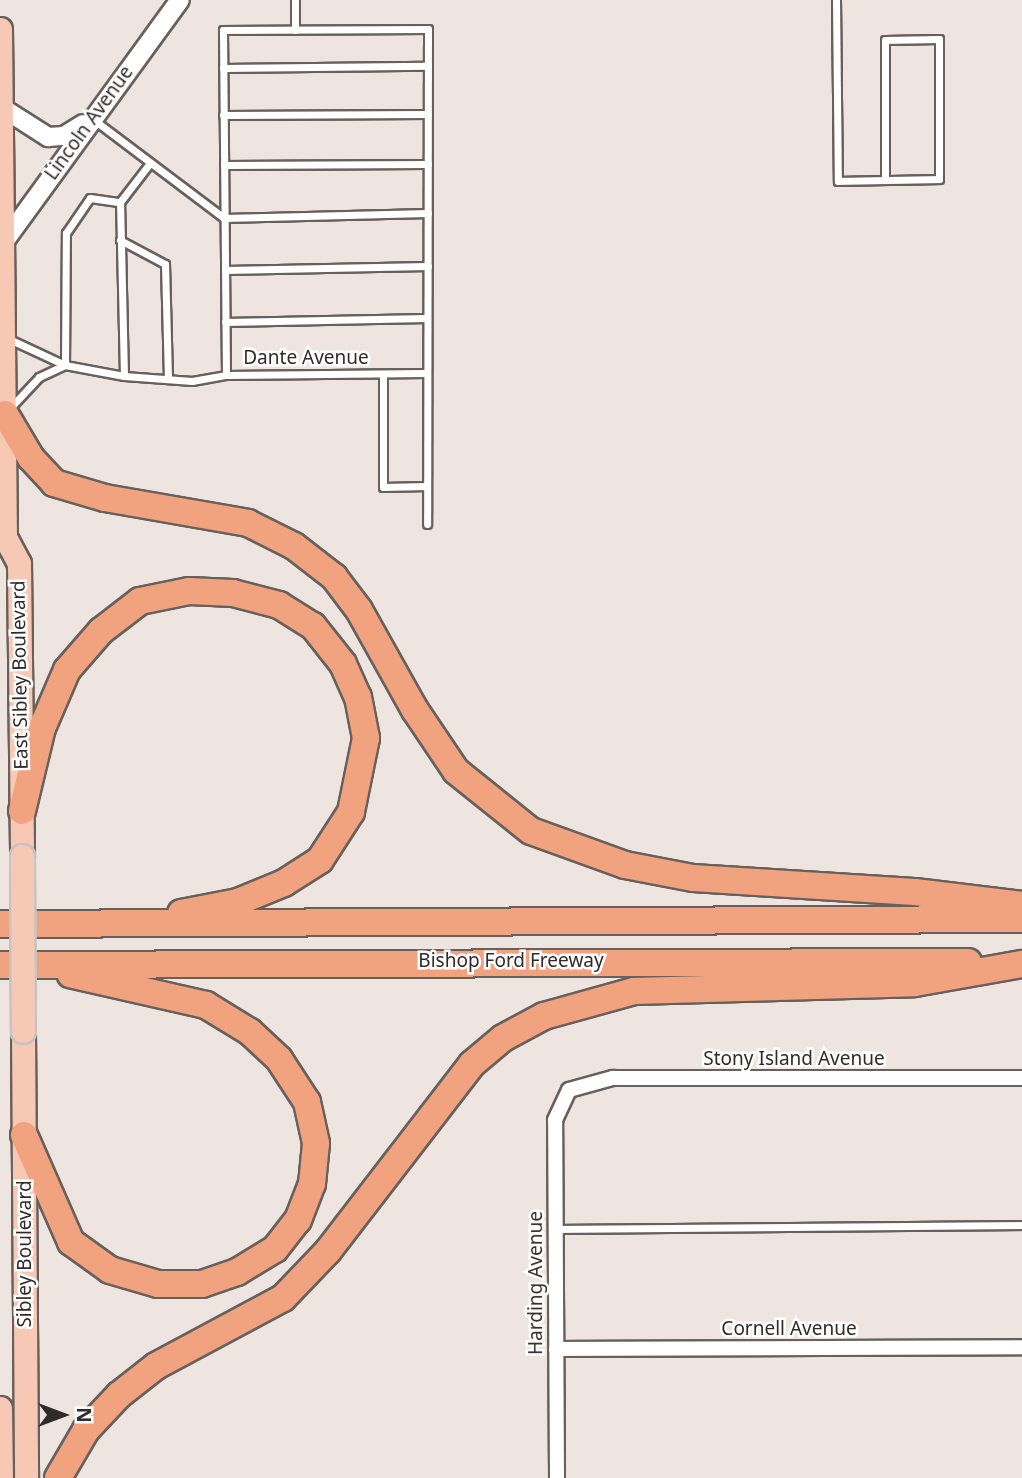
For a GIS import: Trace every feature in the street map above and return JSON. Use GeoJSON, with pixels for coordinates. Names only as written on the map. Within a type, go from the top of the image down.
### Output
{"type":"FeatureCollection","features":[{"type":"Feature","properties":{"kind":"highway"},"geometry":{"type":"LineString","coordinates":[[3,410],[31,458],[54,482],[105,498],[248,523],[294,546],[334,577],[359,610],[415,710],[456,771],[531,831],[625,865],[694,878],[915,892],[1022,905]]}},
{"type":"Feature","properties":{"kind":"highway"},"geometry":{"type":"LineString","coordinates":[[22,811],[42,728],[67,670],[101,631],[141,601],[189,591],[233,593],[279,605],[313,626],[343,664],[358,697],[366,738],[351,812],[337,841],[320,860],[264,893],[135,924]]}},
{"type":"Feature","properties":{"kind":"highway","name":"Bishop Ford Freeway"},"geometry":{"type":"LineString","coordinates":[[0,924],[1022,919]]}},
{"type":"Feature","properties":{"kind":"highway"},"geometry":{"type":"LineString","coordinates":[[58,1478],[86,1430],[156,1366],[283,1298],[328,1251],[472,1064],[514,1033],[544,1016],[634,991],[915,983],[1022,963]]}},
{"type":"Feature","properties":{"kind":"highway","name":"Bishop Ford Freeway"},"geometry":{"type":"LineString","coordinates":[[0,965],[1022,963]]}},
{"type":"Feature","properties":{"kind":"highway"},"geometry":{"type":"LineString","coordinates":[[24,1135],[71,1242],[110,1270],[158,1284],[202,1284],[237,1272],[275,1249],[298,1220],[312,1184],[316,1143],[307,1102],[279,1059],[250,1032],[206,1005],[38,965]]}},
{"type":"Feature","properties":{"kind":"main road","name":"East Sibley Boulevard"},"geometry":{"type":"LineString","coordinates":[[0,29],[4,337],[3,544],[19,563],[23,1031]]}},
{"type":"Feature","properties":{"kind":"main road","name":"Sibley Boulevard"},"geometry":{"type":"LineString","coordinates":[[23,1031],[26,1478]]}},
{"type":"Feature","properties":{"kind":"main road"},"geometry":{"type":"LineString","coordinates":[[0,1408],[1,1478]]}},
{"type":"Feature","properties":{"kind":"street","name":"Lincoln Avenue"},"geometry":{"type":"LineString","coordinates":[[2,245],[180,0]]}},
{"type":"Feature","properties":{"kind":"street"},"geometry":{"type":"LineString","coordinates":[[1,107],[48,137],[64,135],[92,118]]}},
{"type":"Feature","properties":{"kind":"street","name":"Stony Island Avenue"},"geometry":{"type":"LineString","coordinates":[[569,1090],[613,1078],[1022,1077]]}},
{"type":"Feature","properties":{"kind":"street","name":"Harding Avenue"},"geometry":{"type":"LineString","coordinates":[[557,1478],[555,1120],[569,1090]]}},
{"type":"Feature","properties":{"kind":"street","name":"Cornell Avenue"},"geometry":{"type":"LineString","coordinates":[[556,1349],[1022,1347]]}},
{"type":"Feature","properties":{"kind":"lane"},"geometry":{"type":"LineString","coordinates":[[295,0],[295,30],[428,29],[427,524]]}},
{"type":"Feature","properties":{"kind":"lane"},"geometry":{"type":"LineString","coordinates":[[836,0],[838,181],[939,179],[939,39],[885,40],[885,180]]}},
{"type":"Feature","properties":{"kind":"lane","name":"Dante Avenue"},"geometry":{"type":"LineString","coordinates":[[295,30],[223,30],[226,375],[383,373],[383,487],[427,486]]}},
{"type":"Feature","properties":{"kind":"lane"},"geometry":{"type":"LineString","coordinates":[[223,68],[428,66]]}},
{"type":"Feature","properties":{"kind":"lane"},"geometry":{"type":"LineString","coordinates":[[223,116],[428,114]]}},
{"type":"Feature","properties":{"kind":"lane"},"geometry":{"type":"LineString","coordinates":[[92,118],[224,218],[428,213]]}},
{"type":"Feature","properties":{"kind":"lane"},"geometry":{"type":"LineString","coordinates":[[124,376],[120,202],[150,163]]}},
{"type":"Feature","properties":{"kind":"lane"},"geometry":{"type":"LineString","coordinates":[[224,165],[428,164]]}},
{"type":"Feature","properties":{"kind":"lane"},"geometry":{"type":"LineString","coordinates":[[65,365],[66,233],[90,198],[120,202]]}},
{"type":"Feature","properties":{"kind":"lane"},"geometry":{"type":"LineString","coordinates":[[120,240],[165,264],[168,379]]}},
{"type":"Feature","properties":{"kind":"lane"},"geometry":{"type":"LineString","coordinates":[[225,270],[428,266]]}},
{"type":"Feature","properties":{"kind":"lane"},"geometry":{"type":"LineString","coordinates":[[225,322],[427,318]]}},
{"type":"Feature","properties":{"kind":"lane"},"geometry":{"type":"LineString","coordinates":[[4,337],[65,365],[124,376],[192,381],[226,375]]}},
{"type":"Feature","properties":{"kind":"lane"},"geometry":{"type":"LineString","coordinates":[[3,410],[38,377],[65,365]]}},
{"type":"Feature","properties":{"kind":"lane"},"geometry":{"type":"LineString","coordinates":[[383,373],[427,373]]}},
{"type":"Feature","properties":{"kind":"lane"},"geometry":{"type":"LineString","coordinates":[[555,1229],[1022,1225]]}}]}
